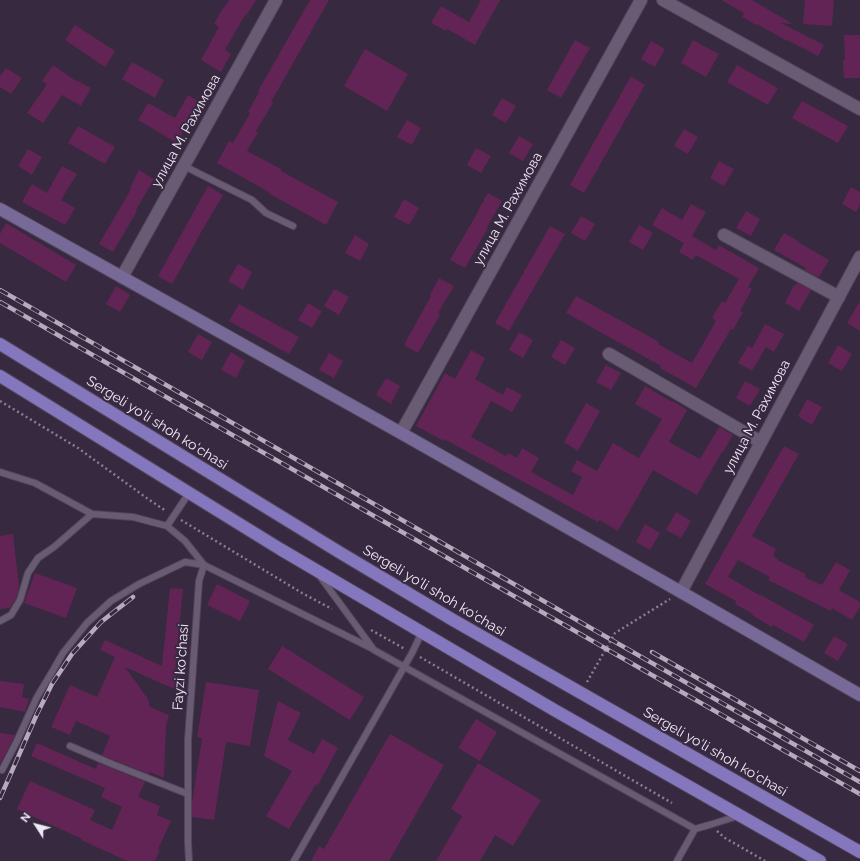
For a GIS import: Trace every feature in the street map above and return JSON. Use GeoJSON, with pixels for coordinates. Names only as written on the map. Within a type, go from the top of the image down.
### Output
{"type":"FeatureCollection","features":[{"type":"Feature","properties":{"kind":"main road","name":"Sergeli yo‘li shoh ko‘chasi"},"geometry":{"type":"LineString","coordinates":[[0,344],[439,612],[860,852]]}},
{"type":"Feature","properties":{"kind":"main road"},"geometry":{"type":"LineString","coordinates":[[0,376],[314,569],[556,711],[820,861]]}},
{"type":"Feature","properties":{"kind":"street","name":"улица М. Рахимова"},"geometry":{"type":"LineString","coordinates":[[122,277],[276,0]]}},
{"type":"Feature","properties":{"kind":"street","name":"улица М. Рахимова"},"geometry":{"type":"LineString","coordinates":[[401,433],[641,0]]}},
{"type":"Feature","properties":{"kind":"street"},"geometry":{"type":"LineString","coordinates":[[663,0],[860,109]]}},
{"type":"Feature","properties":{"kind":"street"},"geometry":{"type":"LineString","coordinates":[[0,209],[401,433],[860,695]]}},
{"type":"Feature","properties":{"kind":"street"},"geometry":{"type":"LineString","coordinates":[[724,235],[839,297]]}},
{"type":"Feature","properties":{"kind":"street","name":"улица М. Рахимова"},"geometry":{"type":"LineString","coordinates":[[681,592],[860,257]]}},
{"type":"Feature","properties":{"kind":"street"},"geometry":{"type":"LineString","coordinates":[[609,354],[761,442]]}},
{"type":"Feature","properties":{"kind":"lane"},"geometry":{"type":"LineString","coordinates":[[184,166],[252,200],[266,213],[293,226]]}},
{"type":"Feature","properties":{"kind":"lane"},"geometry":{"type":"LineString","coordinates":[[0,472],[35,483],[92,514],[133,517],[167,526],[185,541],[204,565]]}},
{"type":"Feature","properties":{"kind":"lane"},"geometry":{"type":"LineString","coordinates":[[167,526],[189,493]]}},
{"type":"Feature","properties":{"kind":"lane"},"geometry":{"type":"LineString","coordinates":[[0,621],[11,615],[20,600],[28,573],[38,558],[54,547],[92,514]]}},
{"type":"Feature","properties":{"kind":"lane"},"geometry":{"type":"LineString","coordinates":[[1,771],[17,741],[37,697],[63,653],[87,623],[111,601],[139,584],[185,562],[204,565],[374,650],[695,829],[740,815]]}},
{"type":"Feature","properties":{"kind":"lane","name":"Fayzi ko'chasi"},"geometry":{"type":"LineString","coordinates":[[189,861],[188,740],[199,581],[204,565]]}},
{"type":"Feature","properties":{"kind":"lane"},"geometry":{"type":"LineString","coordinates":[[314,569],[374,650]]}},
{"type":"Feature","properties":{"kind":"lane"},"geometry":{"type":"LineString","coordinates":[[294,861],[412,653],[422,632]]}},
{"type":"Feature","properties":{"kind":"lane"},"geometry":{"type":"LineString","coordinates":[[70,746],[188,794]]}},
{"type":"Feature","properties":{"kind":"lane"},"geometry":{"type":"LineString","coordinates":[[677,861],[695,829]]}},
{"type":"Feature","properties":{"kind":"path"},"geometry":{"type":"LineString","coordinates":[[0,401],[78,448],[174,516],[302,593],[378,633],[675,805]]}},
{"type":"Feature","properties":{"kind":"path"},"geometry":{"type":"LineString","coordinates":[[581,693],[615,633],[681,592]]}},
{"type":"Feature","properties":{"kind":"path"},"geometry":{"type":"LineString","coordinates":[[710,825],[725,838],[765,861]]}},
{"type":"Feature","properties":{"kind":"building"},"geometry":{"type":"Polygon","coordinates":[[[229,0],[256,0],[246,16],[245,15],[225,50],[231,54],[221,72],[201,60],[219,27],[214,24],[229,0]]]}},
{"type":"Feature","properties":{"kind":"building"},"geometry":{"type":"Polygon","coordinates":[[[310,0],[329,0],[271,102],[273,103],[256,131],[258,132],[247,151],[338,202],[326,225],[217,163],[229,141],[233,143],[250,113],[248,112],[259,92],[258,91],[310,0]]]}},
{"type":"Feature","properties":{"kind":"building"},"geometry":{"type":"Polygon","coordinates":[[[481,0],[500,0],[475,45],[447,29],[446,31],[431,23],[441,6],[469,22],[481,0]]]}},
{"type":"Feature","properties":{"kind":"building"},"geometry":{"type":"Polygon","coordinates":[[[721,0],[752,0],[793,24],[781,23],[824,45],[818,56],[742,17],[744,13],[721,0]]]}},
{"type":"Feature","properties":{"kind":"building"},"geometry":{"type":"Polygon","coordinates":[[[805,0],[834,0],[832,26],[803,24],[805,0]]]}},
{"type":"Feature","properties":{"kind":"building"},"geometry":{"type":"Polygon","coordinates":[[[75,25],[115,51],[105,67],[65,40],[75,25]]]}},
{"type":"Feature","properties":{"kind":"building"},"geometry":{"type":"Polygon","coordinates":[[[844,35],[860,35],[860,78],[844,78],[844,35]]]}},
{"type":"Feature","properties":{"kind":"building"},"geometry":{"type":"Polygon","coordinates":[[[575,40],[590,48],[561,98],[547,90],[575,40]]]}},
{"type":"Feature","properties":{"kind":"building"},"geometry":{"type":"Polygon","coordinates":[[[693,40],[719,54],[706,77],[681,63],[693,40]]]}},
{"type":"Feature","properties":{"kind":"building"},"geometry":{"type":"Polygon","coordinates":[[[651,41],[665,49],[655,67],[641,59],[651,41]]]}},
{"type":"Feature","properties":{"kind":"building"},"geometry":{"type":"Polygon","coordinates":[[[365,49],[408,74],[387,111],[344,86],[365,49]]]}},
{"type":"Feature","properties":{"kind":"building"},"geometry":{"type":"Polygon","coordinates":[[[132,62],[164,80],[155,98],[122,79],[132,62]]]}},
{"type":"Feature","properties":{"kind":"building"},"geometry":{"type":"Polygon","coordinates":[[[53,65],[76,81],[91,88],[81,106],[62,95],[43,123],[27,113],[47,84],[42,81],[53,65]]]}},
{"type":"Feature","properties":{"kind":"building"},"geometry":{"type":"Polygon","coordinates":[[[737,65],[778,88],[768,105],[727,82],[737,65]]]}},
{"type":"Feature","properties":{"kind":"building"},"geometry":{"type":"Polygon","coordinates":[[[6,68],[22,78],[11,94],[0,87],[0,76],[6,68]]]}},
{"type":"Feature","properties":{"kind":"building"},"geometry":{"type":"Polygon","coordinates":[[[631,76],[645,85],[584,193],[570,185],[631,76]]]}},
{"type":"Feature","properties":{"kind":"building"},"geometry":{"type":"Polygon","coordinates":[[[188,95],[202,104],[192,121],[190,120],[177,143],[138,120],[148,103],[175,118],[188,95]]]}},
{"type":"Feature","properties":{"kind":"building"},"geometry":{"type":"Polygon","coordinates":[[[502,98],[516,106],[506,123],[492,115],[502,98]]]}},
{"type":"Feature","properties":{"kind":"building"},"geometry":{"type":"Polygon","coordinates":[[[802,101],[848,126],[838,143],[792,118],[802,101]]]}},
{"type":"Feature","properties":{"kind":"building"},"geometry":{"type":"Polygon","coordinates":[[[407,120],[421,128],[412,145],[397,137],[407,120]]]}},
{"type":"Feature","properties":{"kind":"building"},"geometry":{"type":"Polygon","coordinates":[[[78,126],[115,147],[105,164],[68,143],[78,126]]]}},
{"type":"Feature","properties":{"kind":"building"},"geometry":{"type":"Polygon","coordinates":[[[684,129],[698,137],[688,154],[674,146],[684,129]]]}},
{"type":"Feature","properties":{"kind":"building"},"geometry":{"type":"Polygon","coordinates":[[[519,136],[533,144],[523,161],[509,153],[519,136]]]}},
{"type":"Feature","properties":{"kind":"building"},"geometry":{"type":"Polygon","coordinates":[[[476,148],[491,156],[481,173],[467,165],[476,148]]]}},
{"type":"Feature","properties":{"kind":"building"},"geometry":{"type":"Polygon","coordinates":[[[28,149],[42,157],[32,175],[18,166],[28,149]]]}},
{"type":"Feature","properties":{"kind":"building"},"geometry":{"type":"Polygon","coordinates":[[[719,161],[734,169],[724,186],[710,178],[719,161]]]}},
{"type":"Feature","properties":{"kind":"building"},"geometry":{"type":"Polygon","coordinates":[[[62,166],[77,174],[61,200],[75,208],[65,225],[22,202],[32,184],[47,193],[62,166]]]}},
{"type":"Feature","properties":{"kind":"building"},"geometry":{"type":"Polygon","coordinates":[[[139,170],[154,179],[113,252],[99,244],[131,189],[130,188],[139,170]]]}},
{"type":"Feature","properties":{"kind":"building"},"geometry":{"type":"Polygon","coordinates":[[[208,186],[223,195],[172,284],[158,276],[208,186]]]}},
{"type":"Feature","properties":{"kind":"building"},"geometry":{"type":"Polygon","coordinates":[[[851,187],[860,192],[860,205],[856,212],[842,204],[851,187]]]}},
{"type":"Feature","properties":{"kind":"building"},"geometry":{"type":"Polygon","coordinates":[[[488,193],[502,201],[465,268],[450,260],[488,193]]]}},
{"type":"Feature","properties":{"kind":"building"},"geometry":{"type":"Polygon","coordinates":[[[404,199],[419,208],[409,225],[394,217],[404,199]]]}},
{"type":"Feature","properties":{"kind":"building"},"geometry":{"type":"Polygon","coordinates":[[[691,204],[706,212],[692,236],[716,250],[719,245],[759,268],[748,287],[752,289],[740,311],[743,312],[733,330],[731,329],[696,388],[660,368],[661,366],[566,313],[576,296],[659,342],[658,344],[692,363],[716,321],[712,318],[722,301],[725,303],[739,279],[696,255],[693,260],[679,252],[684,243],[652,225],[662,208],[682,220],[691,204]]]}},
{"type":"Feature","properties":{"kind":"building"},"geometry":{"type":"Polygon","coordinates":[[[746,211],[760,219],[751,236],[736,228],[746,211]]]}},
{"type":"Feature","properties":{"kind":"building"},"geometry":{"type":"Polygon","coordinates":[[[581,216],[595,224],[585,241],[571,233],[581,216]]]}},
{"type":"Feature","properties":{"kind":"building"},"geometry":{"type":"Polygon","coordinates":[[[6,223],[76,265],[66,282],[0,243],[0,234],[6,223]]]}},
{"type":"Feature","properties":{"kind":"building"},"geometry":{"type":"Polygon","coordinates":[[[639,225],[653,233],[643,250],[629,242],[639,225]]]}},
{"type":"Feature","properties":{"kind":"building"},"geometry":{"type":"Polygon","coordinates":[[[550,226],[565,234],[509,331],[495,323],[550,226]]]}},
{"type":"Feature","properties":{"kind":"building"},"geometry":{"type":"Polygon","coordinates":[[[784,233],[829,260],[819,277],[804,270],[806,268],[774,250],[784,233]]]}},
{"type":"Feature","properties":{"kind":"building"},"geometry":{"type":"Polygon","coordinates":[[[355,235],[369,244],[360,261],[345,253],[355,235]]]}},
{"type":"Feature","properties":{"kind":"building"},"geometry":{"type":"Polygon","coordinates":[[[238,264],[252,272],[243,290],[228,281],[238,264]]]}},
{"type":"Feature","properties":{"kind":"building"},"geometry":{"type":"Polygon","coordinates":[[[439,278],[454,286],[438,313],[440,315],[418,353],[404,345],[431,296],[430,295],[439,278]]]}},
{"type":"Feature","properties":{"kind":"building"},"geometry":{"type":"Polygon","coordinates":[[[797,283],[811,290],[799,311],[785,303],[794,285],[795,286],[797,283]]]}},
{"type":"Feature","properties":{"kind":"building"},"geometry":{"type":"Polygon","coordinates":[[[116,286],[130,295],[120,312],[106,304],[116,286]]]}},
{"type":"Feature","properties":{"kind":"building"},"geometry":{"type":"Polygon","coordinates":[[[334,289],[349,297],[339,315],[324,306],[334,289]]]}},
{"type":"Feature","properties":{"kind":"building"},"geometry":{"type":"Polygon","coordinates":[[[860,301],[860,331],[847,323],[860,301]]]}},
{"type":"Feature","properties":{"kind":"building"},"geometry":{"type":"Polygon","coordinates":[[[308,303],[322,311],[312,328],[298,320],[308,303]]]}},
{"type":"Feature","properties":{"kind":"building"},"geometry":{"type":"Polygon","coordinates":[[[239,304],[299,337],[289,354],[229,321],[239,304]]]}},
{"type":"Feature","properties":{"kind":"building"},"geometry":{"type":"Polygon","coordinates":[[[765,324],[784,334],[774,352],[766,347],[752,371],[738,363],[748,346],[752,348],[765,324]]]}},
{"type":"Feature","properties":{"kind":"building"},"geometry":{"type":"Polygon","coordinates":[[[519,332],[533,340],[523,358],[509,350],[519,332]]]}},
{"type":"Feature","properties":{"kind":"building"},"geometry":{"type":"Polygon","coordinates":[[[198,334],[212,342],[202,360],[188,352],[198,334]]]}},
{"type":"Feature","properties":{"kind":"building"},"geometry":{"type":"Polygon","coordinates":[[[561,340],[575,348],[565,365],[551,357],[561,340]]]}},
{"type":"Feature","properties":{"kind":"building"},"geometry":{"type":"Polygon","coordinates":[[[838,345],[852,354],[842,371],[828,363],[838,345]]]}},
{"type":"Feature","properties":{"kind":"building"},"geometry":{"type":"Polygon","coordinates":[[[471,350],[485,358],[475,379],[503,395],[507,387],[522,395],[512,412],[491,401],[471,437],[506,456],[508,453],[517,458],[522,448],[539,458],[531,472],[573,495],[582,477],[571,471],[577,460],[597,471],[613,443],[639,458],[662,419],[635,404],[645,386],[687,410],[669,442],[700,459],[719,427],[733,435],[697,495],[653,470],[618,531],[600,520],[598,522],[444,439],[444,441],[416,426],[445,373],[455,379],[471,350]]]}},
{"type":"Feature","properties":{"kind":"building"},"geometry":{"type":"Polygon","coordinates":[[[231,352],[245,361],[236,378],[221,370],[231,352]]]}},
{"type":"Feature","properties":{"kind":"building"},"geometry":{"type":"Polygon","coordinates":[[[329,353],[343,361],[334,378],[319,370],[329,353]]]}},
{"type":"Feature","properties":{"kind":"building"},"geometry":{"type":"Polygon","coordinates":[[[606,365],[621,373],[611,390],[596,382],[606,365]]]}},
{"type":"Feature","properties":{"kind":"building"},"geometry":{"type":"Polygon","coordinates":[[[386,378],[400,386],[391,404],[376,395],[386,378]]]}},
{"type":"Feature","properties":{"kind":"building"},"geometry":{"type":"Polygon","coordinates":[[[745,381],[760,389],[750,406],[736,398],[745,381]]]}},
{"type":"Feature","properties":{"kind":"building"},"geometry":{"type":"Polygon","coordinates":[[[807,399],[822,407],[812,425],[798,416],[807,399]]]}},
{"type":"Feature","properties":{"kind":"building"},"geometry":{"type":"Polygon","coordinates":[[[586,403],[600,411],[578,451],[564,442],[586,403]]]}},
{"type":"Feature","properties":{"kind":"building"},"geometry":{"type":"Polygon","coordinates":[[[784,446],[799,454],[752,536],[776,549],[773,556],[778,559],[777,560],[806,574],[804,577],[822,585],[836,562],[850,570],[839,590],[860,602],[860,607],[852,620],[832,608],[831,611],[768,580],[770,577],[738,560],[728,577],[814,625],[804,642],[773,625],[772,627],[735,604],[736,601],[705,584],[784,446]]]}},
{"type":"Feature","properties":{"kind":"building"},"geometry":{"type":"Polygon","coordinates":[[[676,512],[691,521],[681,538],[666,530],[676,512]]]}},
{"type":"Feature","properties":{"kind":"building"},"geometry":{"type":"Polygon","coordinates":[[[645,524],[660,533],[650,550],[636,542],[645,524]]]}},
{"type":"Feature","properties":{"kind":"building"},"geometry":{"type":"Polygon","coordinates":[[[13,534],[19,586],[16,598],[10,608],[0,609],[0,536],[13,534]]]}},
{"type":"Feature","properties":{"kind":"building"},"geometry":{"type":"Polygon","coordinates":[[[35,573],[77,588],[66,618],[24,603],[35,573]]]}},
{"type":"Feature","properties":{"kind":"building"},"geometry":{"type":"Polygon","coordinates":[[[217,584],[250,601],[240,621],[207,605],[217,584]]]}},
{"type":"Feature","properties":{"kind":"building"},"geometry":{"type":"Polygon","coordinates":[[[170,588],[183,589],[175,671],[177,673],[174,689],[125,667],[148,699],[150,707],[169,715],[166,726],[164,778],[150,772],[149,774],[102,755],[110,736],[76,721],[70,735],[51,727],[70,685],[97,697],[115,657],[100,650],[105,640],[162,666],[170,588]]]}},
{"type":"Feature","properties":{"kind":"building"},"geometry":{"type":"Polygon","coordinates":[[[834,636],[848,644],[838,661],[824,653],[834,636]]]}},
{"type":"Feature","properties":{"kind":"building"},"geometry":{"type":"Polygon","coordinates":[[[282,646],[364,697],[350,720],[268,669],[282,646]]]}},
{"type":"Feature","properties":{"kind":"building"},"geometry":{"type":"Polygon","coordinates":[[[0,681],[24,684],[22,697],[29,699],[25,712],[0,707],[0,681]]]}},
{"type":"Feature","properties":{"kind":"building"},"geometry":{"type":"Polygon","coordinates":[[[206,682],[259,690],[250,746],[226,742],[214,820],[192,817],[192,803],[202,738],[197,737],[206,682]]]}},
{"type":"Feature","properties":{"kind":"building"},"geometry":{"type":"Polygon","coordinates":[[[278,701],[301,713],[288,740],[314,754],[322,739],[338,748],[318,785],[316,784],[289,829],[266,816],[292,771],[264,756],[278,701]]]}},
{"type":"Feature","properties":{"kind":"building"},"geometry":{"type":"Polygon","coordinates":[[[476,719],[497,732],[480,761],[458,748],[476,719]]]}},
{"type":"Feature","properties":{"kind":"building"},"geometry":{"type":"Polygon","coordinates":[[[0,733],[15,735],[0,764],[0,733]]]}},
{"type":"Feature","properties":{"kind":"building"},"geometry":{"type":"Polygon","coordinates":[[[390,734],[444,765],[389,861],[311,861],[319,846],[324,849],[390,734]]]}},
{"type":"Feature","properties":{"kind":"building"},"geometry":{"type":"Polygon","coordinates":[[[37,743],[96,769],[98,763],[145,782],[138,797],[160,806],[157,815],[171,821],[158,849],[160,850],[155,861],[127,861],[17,809],[30,781],[95,810],[90,820],[112,830],[122,807],[101,797],[105,788],[31,756],[37,743]]]}},
{"type":"Feature","properties":{"kind":"building"},"geometry":{"type":"Polygon","coordinates":[[[478,763],[541,800],[513,846],[495,835],[480,861],[436,861],[462,816],[451,809],[478,763]]]}},
{"type":"Feature","properties":{"kind":"railway"},"geometry":{"type":"LineString","coordinates":[[0,290],[860,782]]}},
{"type":"Feature","properties":{"kind":"railway"},"geometry":{"type":"LineString","coordinates":[[0,302],[860,794]]}},
{"type":"Feature","properties":{"kind":"railway"},"geometry":{"type":"LineString","coordinates":[[0,798],[52,684],[72,654],[101,622],[133,597]]}},
{"type":"Feature","properties":{"kind":"railway"},"geometry":{"type":"LineString","coordinates":[[652,652],[860,771]]}}]}
